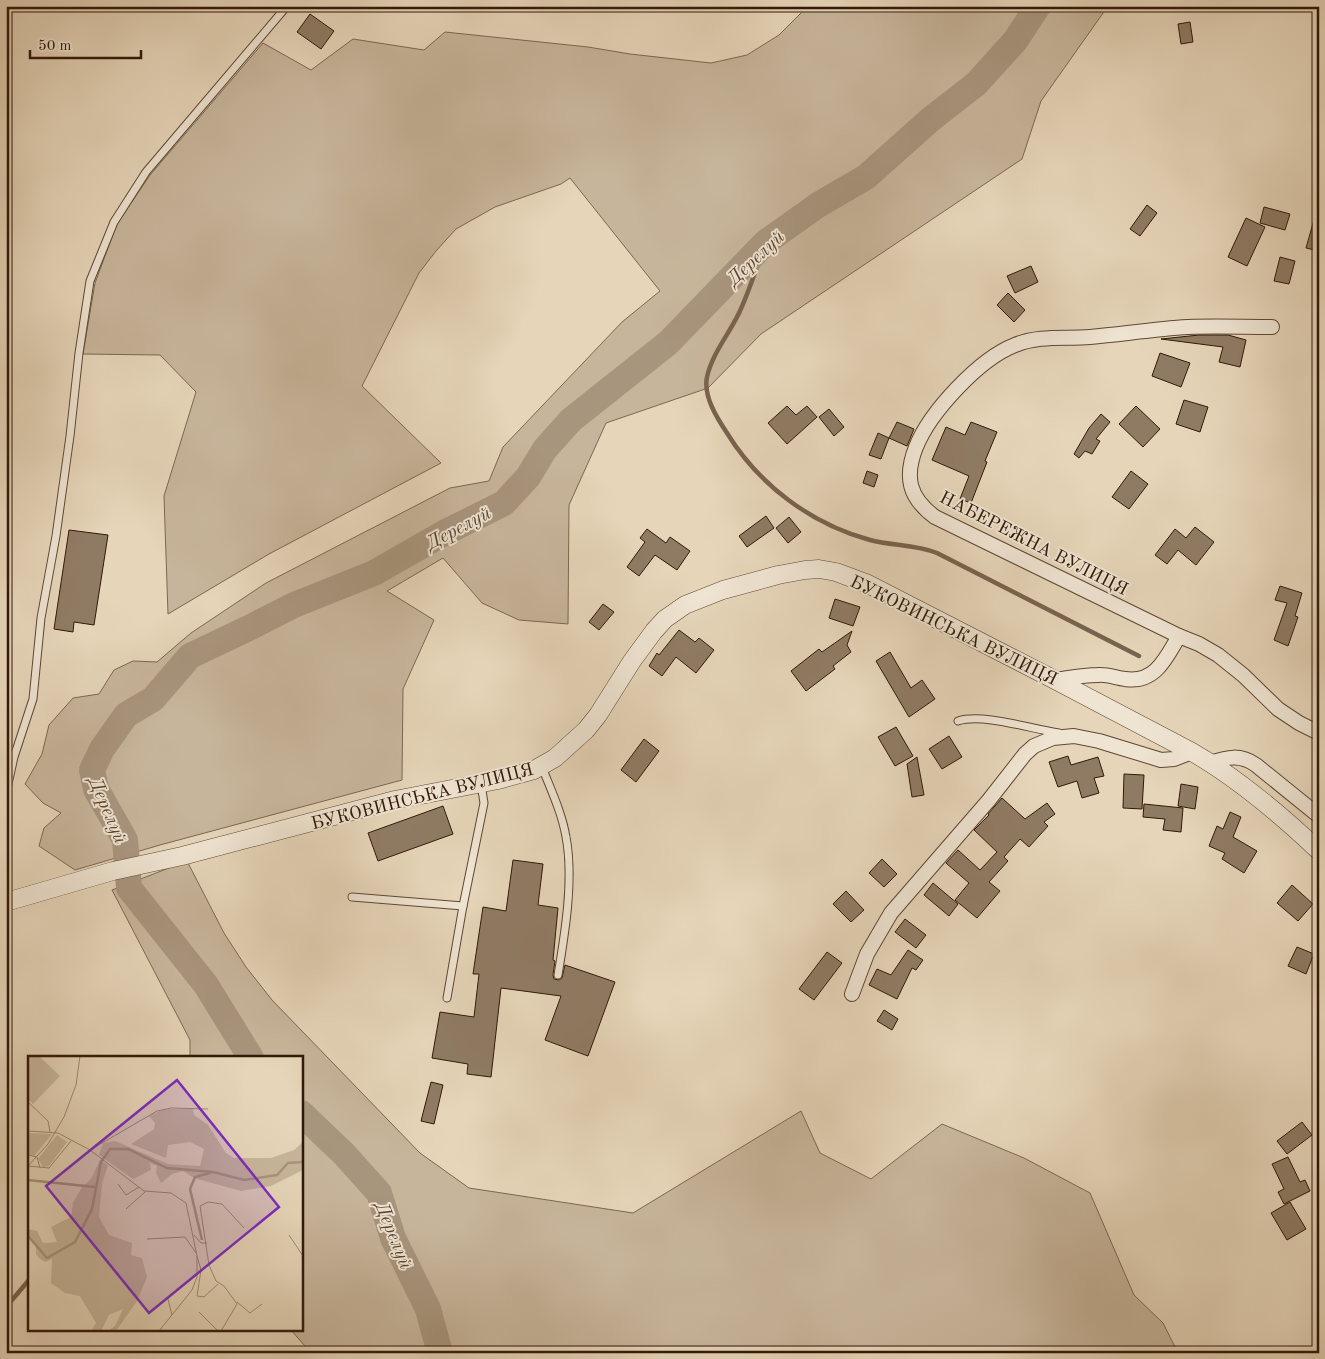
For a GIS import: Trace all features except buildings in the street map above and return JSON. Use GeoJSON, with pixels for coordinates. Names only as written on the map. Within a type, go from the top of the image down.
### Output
{"type":"FeatureCollection","features":[{"type":"Feature","properties":{"kind":"street","name":"НАБЕРЕЖНА ВУЛИЦЯ"},"geometry":{"type":"LineString","coordinates":[[1272,327],[1171,328],[1087,337],[1038,339],[1019,343],[1004,349],[986,362],[949,398],[925,430],[911,461],[909,474],[912,490],[921,505],[935,517],[1178,636],[1199,644],[1218,655],[1243,675],[1278,709],[1299,724],[1319,734]]}},
{"type":"Feature","properties":{"kind":"street","name":"БУКОВИНСЬКА ВУЛИЦЯ"},"geometry":{"type":"LineString","coordinates":[[6,902],[113,872],[182,856],[395,800],[517,776],[542,767],[561,754],[586,730],[598,715],[644,644],[666,619],[685,605],[708,595],[799,571],[826,570],[859,580],[1192,752],[1247,789],[1319,852]]}},
{"type":"Feature","properties":{"kind":"street"},"geometry":{"type":"LineString","coordinates":[[1055,680],[1098,674],[1126,680],[1143,678],[1158,669],[1178,636]]}},
{"type":"Feature","properties":{"kind":"street"},"geometry":{"type":"LineString","coordinates":[[852,994],[867,954],[891,913],[989,800],[1025,754],[1034,746],[1060,736],[1074,736],[1106,743],[1161,760],[1174,759],[1192,752]]}},
{"type":"Feature","properties":{"kind":"street"},"geometry":{"type":"LineString","coordinates":[[1210,763],[1230,757],[1246,759],[1319,816]]}},
{"type":"Feature","properties":{"kind":"lane"},"geometry":{"type":"LineString","coordinates":[[6,793],[14,757],[33,698],[41,618],[57,526],[90,281],[114,222],[146,172],[287,6]]}},
{"type":"Feature","properties":{"kind":"lane"},"geometry":{"type":"LineString","coordinates":[[958,721],[969,718],[982,719],[1074,736]]}},
{"type":"Feature","properties":{"kind":"lane"},"geometry":{"type":"LineString","coordinates":[[542,767],[564,826],[569,860],[567,907],[558,976]]}},
{"type":"Feature","properties":{"kind":"lane"},"geometry":{"type":"LineString","coordinates":[[447,998],[484,803],[481,784]]}},
{"type":"Feature","properties":{"kind":"lane"},"geometry":{"type":"LineString","coordinates":[[352,897],[463,906]]}},
{"type":"Feature","properties":{"kind":"shaded area"},"geometry":{"type":"Polygon","coordinates":[[[808,6],[1108,6],[1041,101],[1022,159],[761,334],[708,388],[606,423],[569,505],[568,624],[519,620],[482,603],[443,558],[387,591],[434,620],[403,689],[402,780],[160,845],[75,870],[39,846],[44,828],[61,813],[43,803],[25,784],[42,754],[49,725],[73,698],[99,694],[114,670],[133,661],[157,662],[191,633],[266,583],[450,488],[489,481],[503,447],[622,322],[660,291],[570,178],[561,184],[495,207],[456,229],[419,273],[362,386],[441,463],[269,554],[168,614],[164,496],[196,392],[160,355],[83,354],[95,283],[117,224],[150,175],[263,43],[311,70],[353,39],[424,50],[445,32],[588,47],[630,54],[711,63],[747,55],[779,35],[808,6]]]}},
{"type":"Feature","properties":{"kind":"shaded area"},"geometry":{"type":"Polygon","coordinates":[[[187,861],[224,933],[246,967],[272,1000],[420,1153],[469,1188],[633,1213],[801,1111],[820,1153],[871,1179],[942,1124],[1024,1158],[1090,1193],[1134,1295],[1163,1323],[1178,1353],[311,1353],[293,1332],[302,1332],[302,1056],[190,1056],[190,1040],[112,890],[187,861]]]}},
{"type":"Feature","properties":{"kind":"waterway","name":"Дерелуй"},"geometry":{"type":"LineString","coordinates":[[250,1056],[206,985],[129,888],[125,840],[96,789],[92,770],[102,749],[126,715],[153,699],[190,656],[294,605],[374,573],[444,533],[504,503],[528,477],[545,449],[571,420],[668,343],[766,242],[818,205],[866,177],[931,119],[976,84],[1015,41],[1038,6]]}},
{"type":"Feature","properties":{"kind":"waterway"},"geometry":{"type":"LineString","coordinates":[[766,242],[743,304],[709,369],[706,384],[709,399],[719,421],[740,452],[755,469],[788,500],[827,524],[870,540],[920,548],[937,553],[1139,656]]}},
{"type":"Feature","properties":{"kind":"waterway","name":"Дерелуй"},"geometry":{"type":"LineString","coordinates":[[302,1114],[344,1154],[379,1193],[393,1238],[428,1309],[440,1353]]}},
{"type":"Feature","properties":{"kind":"waterway"},"geometry":{"type":"LineString","coordinates":[[6,1307],[28,1281]]}}]}
